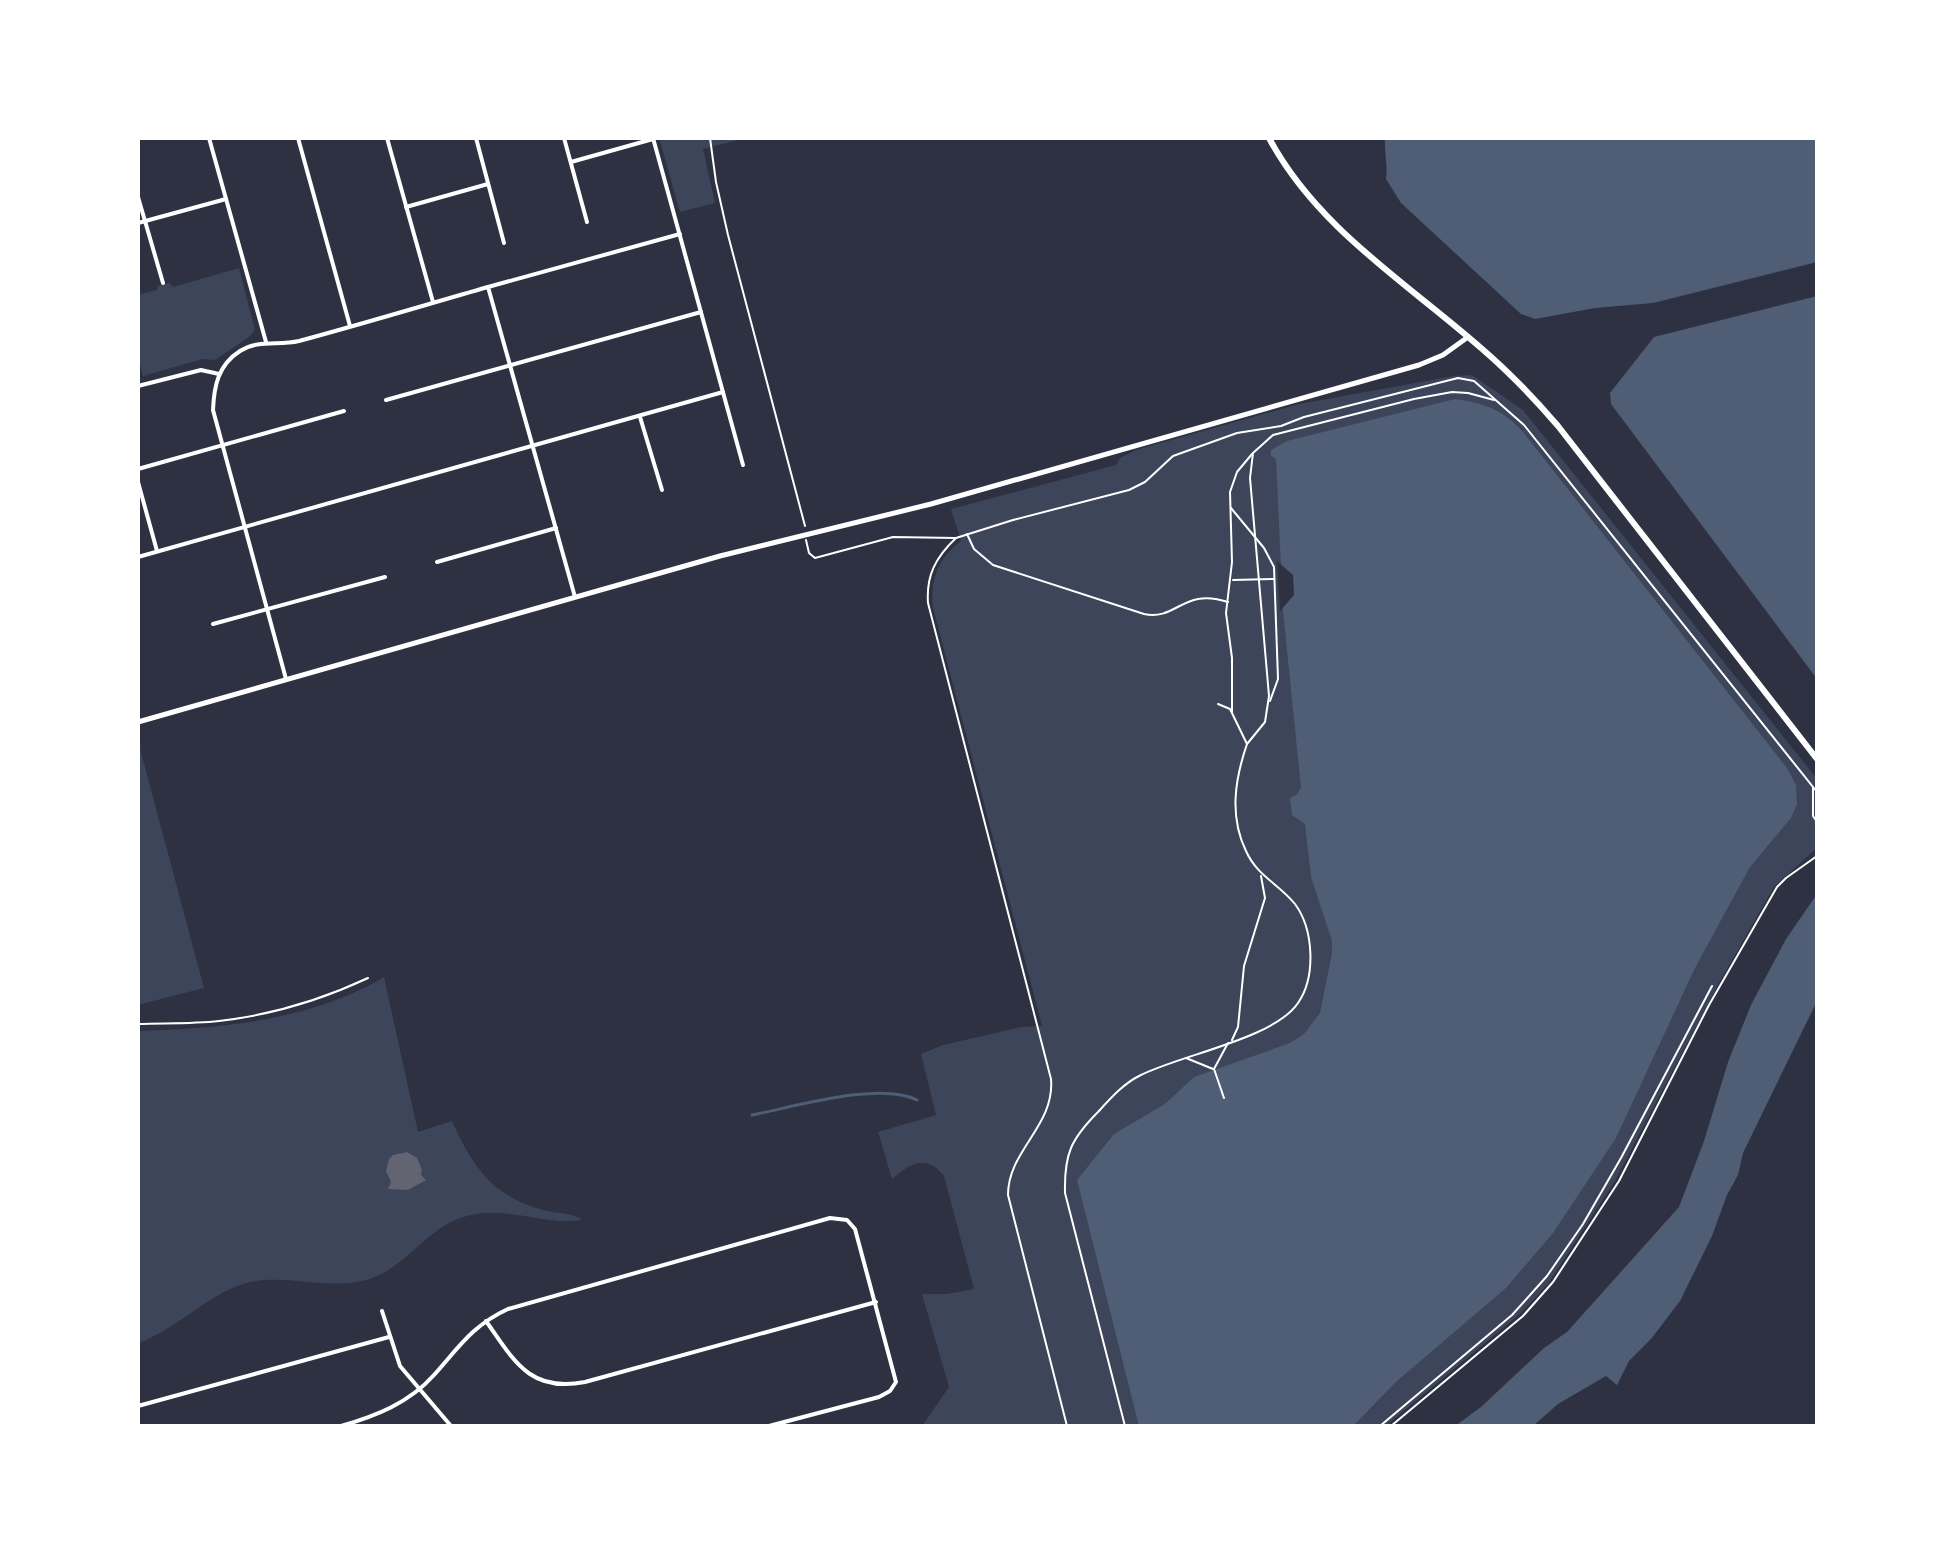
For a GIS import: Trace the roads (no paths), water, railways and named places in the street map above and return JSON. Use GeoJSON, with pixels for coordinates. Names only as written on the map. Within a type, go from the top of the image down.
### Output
{"type":"FeatureCollection","features":[{"type":"Feature","properties":{"kind":"main road"},"geometry":{"type":"LineString","coordinates":[[1269,138],[1295,181],[1312,201],[1382,268],[1468,337],[1526,389],[1817,759]]}},
{"type":"Feature","properties":{"kind":"street"},"geometry":{"type":"LineString","coordinates":[[209,138],[266,342]]}},
{"type":"Feature","properties":{"kind":"street"},"geometry":{"type":"LineString","coordinates":[[299,138],[350,326]]}},
{"type":"Feature","properties":{"kind":"street"},"geometry":{"type":"LineString","coordinates":[[387,138],[433,302]]}},
{"type":"Feature","properties":{"kind":"street"},"geometry":{"type":"LineString","coordinates":[[476,138],[504,243]]}},
{"type":"Feature","properties":{"kind":"street"},"geometry":{"type":"LineString","coordinates":[[564,138],[587,222]]}},
{"type":"Feature","properties":{"kind":"street"},"geometry":{"type":"LineString","coordinates":[[570,163],[653,139],[743,465]]}},
{"type":"Feature","properties":{"kind":"street"},"geometry":{"type":"LineString","coordinates":[[406,207],[488,184]]}},
{"type":"Feature","properties":{"kind":"street"},"geometry":{"type":"LineString","coordinates":[[138,197],[163,283]]}},
{"type":"Feature","properties":{"kind":"street"},"geometry":{"type":"LineString","coordinates":[[138,223],[226,199]]}},
{"type":"Feature","properties":{"kind":"street"},"geometry":{"type":"LineString","coordinates":[[286,679],[213,410],[219,374],[240,351],[266,342],[294,342],[680,234]]}},
{"type":"Feature","properties":{"kind":"street"},"geometry":{"type":"LineString","coordinates":[[488,287],[575,598]]}},
{"type":"Feature","properties":{"kind":"street"},"geometry":{"type":"LineString","coordinates":[[386,400],[701,312]]}},
{"type":"Feature","properties":{"kind":"street"},"geometry":{"type":"LineString","coordinates":[[138,722],[720,556],[931,504],[1404,370],[1443,355],[1468,337]]}},
{"type":"Feature","properties":{"kind":"street"},"geometry":{"type":"LineString","coordinates":[[138,386],[201,370],[219,374]]}},
{"type":"Feature","properties":{"kind":"street"},"geometry":{"type":"LineString","coordinates":[[138,557],[723,392]]}},
{"type":"Feature","properties":{"kind":"street"},"geometry":{"type":"LineString","coordinates":[[138,469],[344,411]]}},
{"type":"Feature","properties":{"kind":"street"},"geometry":{"type":"LineString","coordinates":[[640,417],[662,490]]}},
{"type":"Feature","properties":{"kind":"street"},"geometry":{"type":"LineString","coordinates":[[138,482],[157,551]]}},
{"type":"Feature","properties":{"kind":"street"},"geometry":{"type":"LineString","coordinates":[[437,562],[556,528]]}},
{"type":"Feature","properties":{"kind":"street"},"geometry":{"type":"LineString","coordinates":[[213,624],[385,577]]}},
{"type":"Feature","properties":{"kind":"street"},"geometry":{"type":"LineString","coordinates":[[341,1426],[387,1410],[419,1389],[464,1338],[486,1321],[530,1301],[830,1218],[843,1218],[855,1229],[896,1382],[890,1391],[879,1397],[769,1426]]}},
{"type":"Feature","properties":{"kind":"street"},"geometry":{"type":"LineString","coordinates":[[486,1321],[523,1370],[540,1381],[567,1385],[876,1302]]}},
{"type":"Feature","properties":{"kind":"street"},"geometry":{"type":"LineString","coordinates":[[382,1311],[400,1366],[451,1426]]}},
{"type":"Feature","properties":{"kind":"street"},"geometry":{"type":"LineString","coordinates":[[138,1406],[389,1337]]}},
{"type":"Feature","properties":{"kind":"lane"},"geometry":{"type":"LineString","coordinates":[[138,1024],[217,1021],[268,1012],[318,998],[368,978]]}},
{"type":"Feature","properties":{"kind":"waterway"},"geometry":{"type":"LineString","coordinates":[[752,1115],[860,1094],[882,1093],[917,1100]]}}]}
